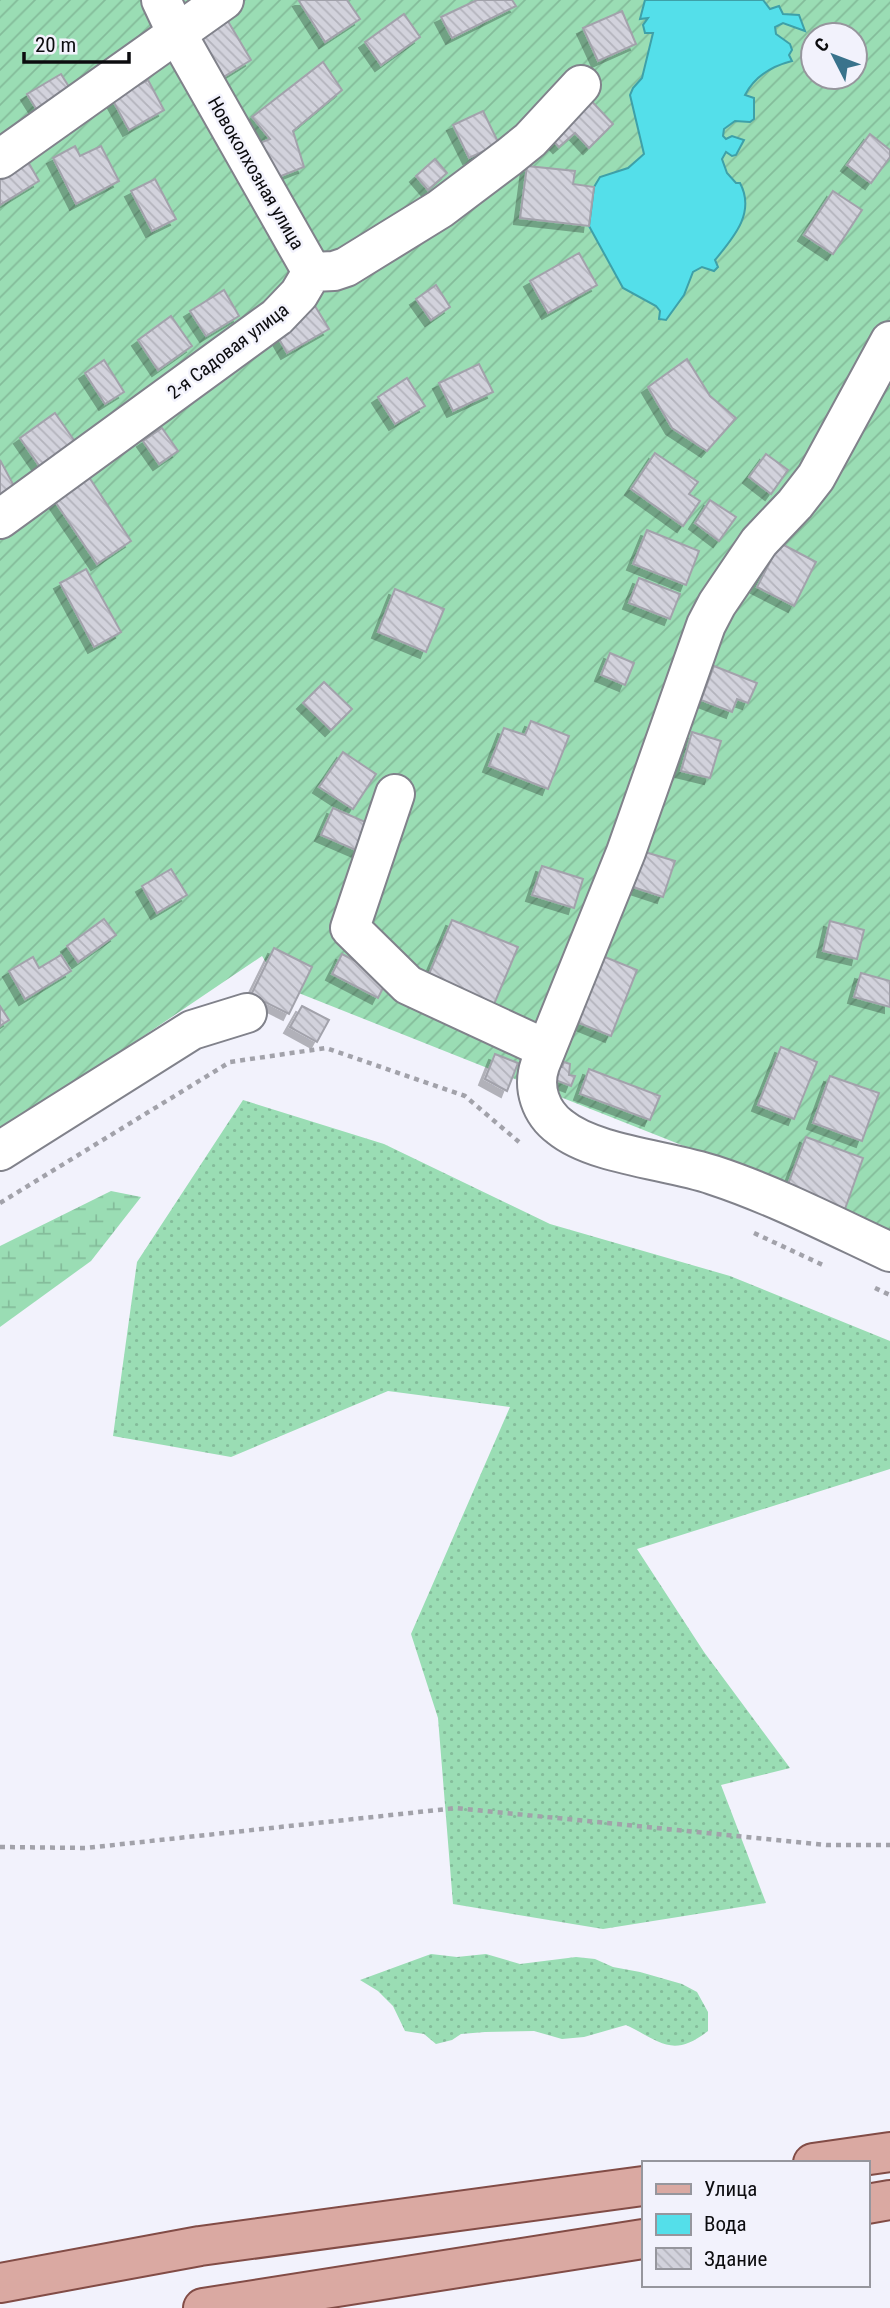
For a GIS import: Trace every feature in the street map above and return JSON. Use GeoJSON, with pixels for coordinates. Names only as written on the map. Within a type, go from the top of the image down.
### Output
{"type":"FeatureCollection","features":[{"type":"Feature","properties":{"kind":"main road"},"geometry":{"type":"LineString","coordinates":[[827,2161],[890,2152]]}},
{"type":"Feature","properties":{"kind":"main road"},"geometry":{"type":"LineString","coordinates":[[0,2283],[200,2246],[642,2186]]}},
{"type":"Feature","properties":{"kind":"main road"},"geometry":{"type":"LineString","coordinates":[[869,2204],[890,2200]]}},
{"type":"Feature","properties":{"kind":"main road"},"geometry":{"type":"LineString","coordinates":[[203,2308],[642,2239]]}},
{"type":"Feature","properties":{"kind":"lane","name":"Новоколхозная улица"},"geometry":{"type":"LineString","coordinates":[[162,0],[177,34],[312,272]]}},
{"type":"Feature","properties":{"kind":"lane"},"geometry":{"type":"LineString","coordinates":[[0,159],[224,0]]}},
{"type":"Feature","properties":{"kind":"lane"},"geometry":{"type":"LineString","coordinates":[[312,272],[334,271],[346,267],[440,209],[530,141],[581,85]]}},
{"type":"Feature","properties":{"kind":"lane","name":"2-я Садовая улица"},"geometry":{"type":"LineString","coordinates":[[0,519],[277,317],[299,294],[312,272]]}},
{"type":"Feature","properties":{"kind":"lane"},"geometry":{"type":"LineString","coordinates":[[890,341],[816,477],[759,542],[706,625],[626,852],[537,1072],[540,1100],[553,1122],[569,1134],[593,1145],[720,1177],[776,1199],[890,1252]]}},
{"type":"Feature","properties":{"kind":"lane"},"geometry":{"type":"LineString","coordinates":[[395,794],[350,928],[408,985],[546,1049]]}},
{"type":"Feature","properties":{"kind":"lane"},"geometry":{"type":"LineString","coordinates":[[0,1151],[192,1030],[247,1013]]}},
{"type":"Feature","properties":{"kind":"path"},"geometry":{"type":"LineString","coordinates":[[0,1203],[230,1062],[326,1048],[465,1096],[520,1142]]}},
{"type":"Feature","properties":{"kind":"path"},"geometry":{"type":"LineString","coordinates":[[742,1228],[828,1267]]}},
{"type":"Feature","properties":{"kind":"path"},"geometry":{"type":"LineString","coordinates":[[865,1284],[890,1295]]}},
{"type":"Feature","properties":{"kind":"path"},"geometry":{"type":"LineString","coordinates":[[0,1847],[86,1848],[456,1808],[827,1845],[890,1845]]}},
{"type":"Feature","properties":{"kind":"green space"},"geometry":{"type":"Polygon","coordinates":[[[0,0],[890,0],[890,1239],[787,1187],[281,986],[262,956],[0,1133],[0,0]]]}},
{"type":"Feature","properties":{"kind":"green space"},"geometry":{"type":"Polygon","coordinates":[[[243,1100],[384,1144],[550,1224],[730,1276],[890,1341],[890,1469],[637,1549],[704,1652],[790,1768],[721,1785],[766,1903],[603,1929],[453,1904],[438,1718],[411,1634],[510,1407],[388,1391],[231,1457],[113,1436],[137,1262],[243,1100]]]}},
{"type":"Feature","properties":{"kind":"green space"},"geometry":{"type":"Polygon","coordinates":[[[111,1191],[141,1197],[91,1261],[0,1327],[0,1246],[111,1191]]]}},
{"type":"Feature","properties":{"kind":"green space"},"geometry":{"type":"Polygon","coordinates":[[[431,1954],[457,1957],[486,1954],[520,1964],[576,1957],[595,1959],[613,1967],[682,1984],[697,1992],[708,2012],[708,2031],[685,2044],[675,2046],[657,2041],[626,2025],[584,2037],[562,2039],[534,2031],[485,2032],[461,2034],[452,2040],[436,2044],[424,2034],[405,2031],[393,2006],[378,1991],[360,1980],[431,1954]]]}},
{"type":"Feature","properties":{"kind":"water"},"geometry":{"type":"Polygon","coordinates":[[[645,0],[763,0],[770,9],[779,6],[783,14],[799,15],[801,21],[799,21],[799,29],[783,23],[775,27],[776,34],[790,44],[792,50],[789,55],[792,61],[765,73],[749,88],[745,95],[754,98],[754,119],[750,122],[735,121],[724,129],[723,136],[726,139],[732,136],[744,140],[736,155],[732,156],[726,152],[722,159],[727,173],[736,183],[740,183],[744,194],[744,215],[740,224],[715,260],[718,267],[714,271],[702,267],[693,272],[684,295],[666,320],[659,319],[660,311],[656,306],[623,288],[589,226],[594,187],[600,177],[628,168],[644,154],[630,95],[642,78],[653,33],[645,33],[643,25],[648,18],[640,19],[645,0]]]}},
{"type":"Feature","properties":{"kind":"building"},"geometry":{"type":"Polygon","coordinates":[[[347,0],[360,19],[325,42],[299,1],[347,0]]]}},
{"type":"Feature","properties":{"kind":"building"},"geometry":{"type":"Polygon","coordinates":[[[477,0],[512,0],[516,6],[452,38],[441,17],[477,0]]]}},
{"type":"Feature","properties":{"kind":"building"},"geometry":{"type":"Polygon","coordinates":[[[622,11],[636,44],[598,61],[583,28],[622,11]]]}},
{"type":"Feature","properties":{"kind":"building"},"geometry":{"type":"Polygon","coordinates":[[[404,14],[420,37],[381,65],[365,42],[404,14]]]}},
{"type":"Feature","properties":{"kind":"building"},"geometry":{"type":"Polygon","coordinates":[[[226,18],[251,60],[217,81],[191,39],[226,18]]]}},
{"type":"Feature","properties":{"kind":"building"},"geometry":{"type":"Polygon","coordinates":[[[323,62],[342,90],[293,131],[304,167],[271,180],[252,146],[270,139],[252,117],[323,62]]]}},
{"type":"Feature","properties":{"kind":"building"},"geometry":{"type":"Polygon","coordinates":[[[61,74],[74,95],[40,115],[27,94],[61,74]]]}},
{"type":"Feature","properties":{"kind":"building"},"geometry":{"type":"Polygon","coordinates":[[[148,80],[164,110],[129,130],[112,99],[148,80]]]}},
{"type":"Feature","properties":{"kind":"building"},"geometry":{"type":"Polygon","coordinates":[[[584,93],[613,124],[589,148],[575,133],[559,147],[544,131],[584,93]]]}},
{"type":"Feature","properties":{"kind":"building"},"geometry":{"type":"Polygon","coordinates":[[[483,111],[499,144],[469,158],[453,125],[483,111]]]}},
{"type":"Feature","properties":{"kind":"building"},"geometry":{"type":"Polygon","coordinates":[[[870,134],[890,150],[890,157],[871,183],[847,165],[870,134]]]}},
{"type":"Feature","properties":{"kind":"building"},"geometry":{"type":"Polygon","coordinates":[[[75,146],[80,156],[101,146],[119,181],[76,204],[53,158],[75,146]]]}},
{"type":"Feature","properties":{"kind":"building"},"geometry":{"type":"Polygon","coordinates":[[[435,159],[447,173],[428,190],[416,176],[435,159]]]}},
{"type":"Feature","properties":{"kind":"building"},"geometry":{"type":"Polygon","coordinates":[[[27,160],[39,181],[0,205],[0,176],[27,160]]]}},
{"type":"Feature","properties":{"kind":"building"},"geometry":{"type":"Polygon","coordinates":[[[527,166],[575,171],[573,184],[594,187],[589,226],[520,218],[527,166]]]}},
{"type":"Feature","properties":{"kind":"building"},"geometry":{"type":"Polygon","coordinates":[[[155,179],[176,219],[152,231],[131,191],[155,179]]]}},
{"type":"Feature","properties":{"kind":"building"},"geometry":{"type":"Polygon","coordinates":[[[833,191],[862,210],[833,254],[804,235],[833,191]]]}},
{"type":"Feature","properties":{"kind":"building"},"geometry":{"type":"Polygon","coordinates":[[[579,253],[597,285],[548,313],[530,281],[579,253]]]}},
{"type":"Feature","properties":{"kind":"building"},"geometry":{"type":"Polygon","coordinates":[[[436,285],[450,307],[431,320],[416,299],[436,285]]]}},
{"type":"Feature","properties":{"kind":"building"},"geometry":{"type":"Polygon","coordinates":[[[224,290],[239,316],[206,336],[190,311],[224,290]]]}},
{"type":"Feature","properties":{"kind":"building"},"geometry":{"type":"Polygon","coordinates":[[[315,306],[329,329],[287,353],[274,330],[315,306]]]}},
{"type":"Feature","properties":{"kind":"building"},"geometry":{"type":"Polygon","coordinates":[[[171,316],[192,346],[158,370],[138,340],[171,316]]]}},
{"type":"Feature","properties":{"kind":"building"},"geometry":{"type":"Polygon","coordinates":[[[687,359],[710,396],[736,418],[707,451],[672,428],[648,387],[687,359]]]}},
{"type":"Feature","properties":{"kind":"building"},"geometry":{"type":"Polygon","coordinates":[[[104,360],[124,392],[105,404],[85,373],[104,360]]]}},
{"type":"Feature","properties":{"kind":"building"},"geometry":{"type":"Polygon","coordinates":[[[479,364],[493,392],[453,411],[439,383],[479,364]]]}},
{"type":"Feature","properties":{"kind":"building"},"geometry":{"type":"Polygon","coordinates":[[[407,378],[425,406],[395,424],[378,397],[407,378]]]}},
{"type":"Feature","properties":{"kind":"building"},"geometry":{"type":"Polygon","coordinates":[[[55,413],[76,443],[40,467],[20,438],[55,413]]]}},
{"type":"Feature","properties":{"kind":"building"},"geometry":{"type":"Polygon","coordinates":[[[162,428],[178,451],[159,464],[143,441],[162,428]]]}},
{"type":"Feature","properties":{"kind":"building"},"geometry":{"type":"Polygon","coordinates":[[[655,453],[698,482],[689,494],[700,501],[683,526],[631,489],[655,453]]]}},
{"type":"Feature","properties":{"kind":"building"},"geometry":{"type":"Polygon","coordinates":[[[766,454],[788,470],[771,494],[749,477],[766,454]]]}},
{"type":"Feature","properties":{"kind":"building"},"geometry":{"type":"Polygon","coordinates":[[[0,460],[14,486],[0,494],[0,460]]]}},
{"type":"Feature","properties":{"kind":"building"},"geometry":{"type":"Polygon","coordinates":[[[85,471],[131,541],[97,564],[50,494],[85,471]]]}},
{"type":"Feature","properties":{"kind":"building"},"geometry":{"type":"Polygon","coordinates":[[[710,500],[736,517],[719,541],[695,523],[710,500]]]}},
{"type":"Feature","properties":{"kind":"building"},"geometry":{"type":"Polygon","coordinates":[[[647,530],[699,551],[686,585],[633,564],[647,530]]]}},
{"type":"Feature","properties":{"kind":"building"},"geometry":{"type":"Polygon","coordinates":[[[780,543],[816,562],[794,606],[757,587],[780,543]]]}},
{"type":"Feature","properties":{"kind":"building"},"geometry":{"type":"Polygon","coordinates":[[[86,569],[121,632],[94,647],[60,583],[86,569]]]}},
{"type":"Feature","properties":{"kind":"building"},"geometry":{"type":"Polygon","coordinates":[[[639,578],[680,594],[670,619],[629,603],[639,578]]]}},
{"type":"Feature","properties":{"kind":"building"},"geometry":{"type":"Polygon","coordinates":[[[395,589],[444,609],[426,652],[378,632],[395,589]]]}},
{"type":"Feature","properties":{"kind":"building"},"geometry":{"type":"Polygon","coordinates":[[[610,653],[634,663],[625,685],[601,675],[610,653]]]}},
{"type":"Feature","properties":{"kind":"building"},"geometry":{"type":"Polygon","coordinates":[[[714,666],[757,683],[748,703],[737,699],[732,712],[701,700],[714,666]]]}},
{"type":"Feature","properties":{"kind":"building"},"geometry":{"type":"Polygon","coordinates":[[[324,682],[352,709],[331,730],[303,703],[324,682]]]}},
{"type":"Feature","properties":{"kind":"building"},"geometry":{"type":"Polygon","coordinates":[[[531,721],[569,736],[548,789],[489,766],[504,728],[525,735],[531,721]]]}},
{"type":"Feature","properties":{"kind":"building"},"geometry":{"type":"Polygon","coordinates":[[[692,732],[721,741],[710,778],[681,771],[692,732]]]}},
{"type":"Feature","properties":{"kind":"building"},"geometry":{"type":"Polygon","coordinates":[[[343,752],[376,774],[353,809],[319,787],[343,752]]]}},
{"type":"Feature","properties":{"kind":"building"},"geometry":{"type":"Polygon","coordinates":[[[333,808],[370,824],[358,851],[321,835],[333,808]]]}},
{"type":"Feature","properties":{"kind":"building"},"geometry":{"type":"Polygon","coordinates":[[[645,852],[675,861],[663,897],[633,887],[645,852]]]}},
{"type":"Feature","properties":{"kind":"building"},"geometry":{"type":"Polygon","coordinates":[[[542,866],[583,879],[574,908],[532,895],[542,866]]]}},
{"type":"Feature","properties":{"kind":"building"},"geometry":{"type":"Polygon","coordinates":[[[171,869],[187,895],[157,913],[142,886],[171,869]]]}},
{"type":"Feature","properties":{"kind":"building"},"geometry":{"type":"Polygon","coordinates":[[[104,919],[116,935],[78,962],[67,946],[104,919]]]}},
{"type":"Feature","properties":{"kind":"building"},"geometry":{"type":"Polygon","coordinates":[[[452,920],[518,947],[492,1009],[426,981],[452,920]]]}},
{"type":"Feature","properties":{"kind":"building"},"geometry":{"type":"Polygon","coordinates":[[[830,921],[864,930],[857,959],[823,951],[830,921]]]}},
{"type":"Feature","properties":{"kind":"building"},"geometry":{"type":"Polygon","coordinates":[[[274,948],[312,967],[289,1014],[251,995],[274,948]]]}},
{"type":"Feature","properties":{"kind":"building"},"geometry":{"type":"Polygon","coordinates":[[[342,954],[388,978],[378,998],[332,974],[342,954]]]}},
{"type":"Feature","properties":{"kind":"building"},"geometry":{"type":"Polygon","coordinates":[[[61,955],[71,971],[25,999],[9,971],[33,957],[39,968],[61,955]]]}},
{"type":"Feature","properties":{"kind":"building"},"geometry":{"type":"Polygon","coordinates":[[[600,955],[637,970],[611,1036],[574,1021],[600,955]]]}},
{"type":"Feature","properties":{"kind":"building"},"geometry":{"type":"Polygon","coordinates":[[[861,973],[890,981],[890,1007],[854,997],[861,973]]]}},
{"type":"Feature","properties":{"kind":"building"},"geometry":{"type":"Polygon","coordinates":[[[0,1006],[9,1020],[0,1026],[0,1006]]]}},
{"type":"Feature","properties":{"kind":"building"},"geometry":{"type":"Polygon","coordinates":[[[302,1006],[329,1020],[317,1042],[290,1027],[302,1006]]]}},
{"type":"Feature","properties":{"kind":"building"},"geometry":{"type":"Polygon","coordinates":[[[781,1047],[817,1062],[794,1119],[758,1105],[781,1047]]]}},
{"type":"Feature","properties":{"kind":"building"},"geometry":{"type":"Polygon","coordinates":[[[495,1054],[518,1063],[507,1091],[485,1079],[495,1054]]]}},
{"type":"Feature","properties":{"kind":"building"},"geometry":{"type":"Polygon","coordinates":[[[564,1062],[570,1064],[569,1075],[575,1076],[571,1086],[550,1078],[555,1065],[562,1067],[564,1062]]]}},
{"type":"Feature","properties":{"kind":"building"},"geometry":{"type":"Polygon","coordinates":[[[589,1069],[660,1096],[650,1120],[580,1094],[589,1069]]]}},
{"type":"Feature","properties":{"kind":"building"},"geometry":{"type":"Polygon","coordinates":[[[830,1076],[879,1093],[862,1141],[813,1123],[830,1076]]]}},
{"type":"Feature","properties":{"kind":"building"},"geometry":{"type":"Polygon","coordinates":[[[806,1137],[863,1158],[845,1209],[787,1187],[806,1137]]]}}]}
